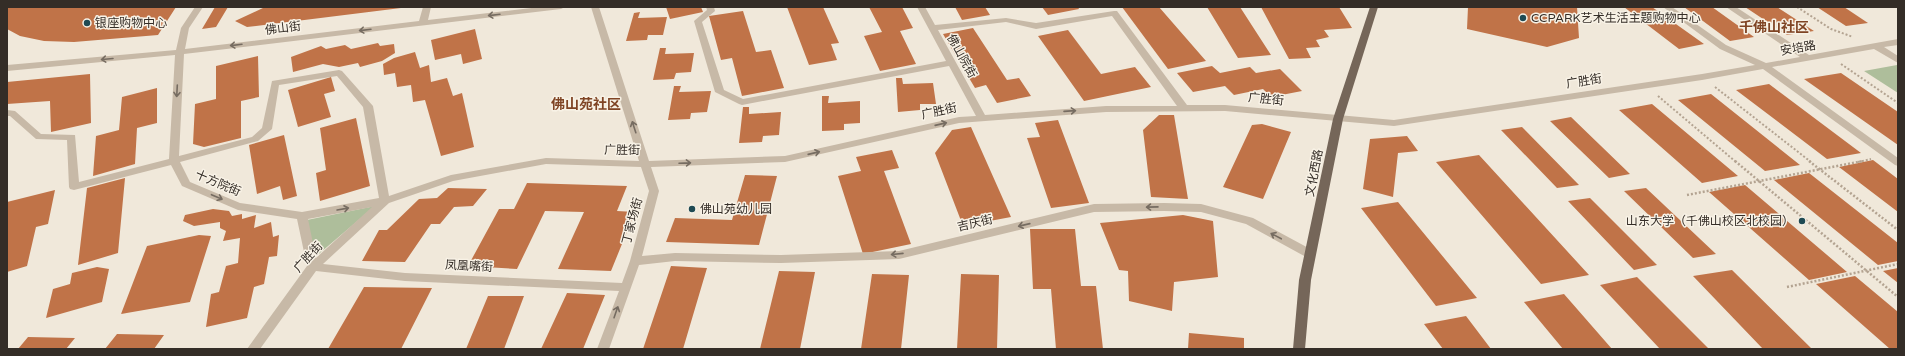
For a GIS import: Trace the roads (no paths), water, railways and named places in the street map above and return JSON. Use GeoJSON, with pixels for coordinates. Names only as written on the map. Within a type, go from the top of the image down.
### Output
{"type":"FeatureCollection","features":[{"type":"Feature","properties":{"kind":"main road","name":"文化西路"},"geometry":{"type":"LineString","coordinates":[[1299,349],[1305,280],[1338,119],[1374,7]]}},
{"type":"Feature","properties":{"kind":"street"},"geometry":{"type":"LineString","coordinates":[[174,161],[180,52],[184,28],[199,7]]}},
{"type":"Feature","properties":{"kind":"street"},"geometry":{"type":"LineString","coordinates":[[423,23],[427,7]]}},
{"type":"Feature","properties":{"kind":"street","name":"佛山街"},"geometry":{"type":"LineString","coordinates":[[7,68],[180,52],[561,7]]}},
{"type":"Feature","properties":{"kind":"street","name":"丁家场街"},"geometry":{"type":"LineString","coordinates":[[595,7],[654,191],[635,261],[603,349]]}},
{"type":"Feature","properties":{"kind":"street"},"geometry":{"type":"LineString","coordinates":[[710,7],[712,11],[698,21],[720,92],[742,102],[952,63]]}},
{"type":"Feature","properties":{"kind":"street","name":"佛山院街"},"geometry":{"type":"LineString","coordinates":[[921,7],[981,117]]}},
{"type":"Feature","properties":{"kind":"street"},"geometry":{"type":"LineString","coordinates":[[1667,7],[1723,47],[1765,66],[1898,163]]}},
{"type":"Feature","properties":{"kind":"street"},"geometry":{"type":"LineString","coordinates":[[1730,7],[1807,58]]}},
{"type":"Feature","properties":{"kind":"street"},"geometry":{"type":"LineString","coordinates":[[932,28],[1006,20],[1036,26],[1114,13],[1184,108]]}},
{"type":"Feature","properties":{"kind":"street","name":"安培路"},"geometry":{"type":"LineString","coordinates":[[1702,77],[1898,42]]}},
{"type":"Feature","properties":{"kind":"street"},"geometry":{"type":"LineString","coordinates":[[1876,46],[1898,60]]}},
{"type":"Feature","properties":{"kind":"street"},"geometry":{"type":"LineString","coordinates":[[7,113],[12,113],[39,137],[72,137],[74,187],[255,139],[267,129],[275,83],[339,73],[368,106],[385,201]]}},
{"type":"Feature","properties":{"kind":"street","name":"广胜街"},"geometry":{"type":"LineString","coordinates":[[253,349],[313,267],[385,201],[451,178],[546,161],[646,164],[785,159],[959,120],[981,117],[1106,109],[1225,108],[1394,124],[1702,77]]}},
{"type":"Feature","properties":{"kind":"street","name":"十方院街"},"geometry":{"type":"LineString","coordinates":[[174,161],[186,184],[238,206],[302,216],[385,201]]}},
{"type":"Feature","properties":{"kind":"street","name":"吉庆街"},"geometry":{"type":"LineString","coordinates":[[635,261],[675,257],[781,259],[899,255],[1094,208],[1164,207],[1201,208],[1249,221],[1310,254]]}},
{"type":"Feature","properties":{"kind":"street"},"geometry":{"type":"LineString","coordinates":[[302,216],[313,267]]}},
{"type":"Feature","properties":{"kind":"street","name":"凤凰嘴街"},"geometry":{"type":"LineString","coordinates":[[313,267],[405,276],[625,287]]}},
{"type":"Feature","properties":{"kind":"place","name":"CCPARK艺术生活主题购物中心"},"geometry":{"type":"Point","coordinates":[1523,18]}},
{"type":"Feature","properties":{"kind":"place","name":"银座购物中心"},"geometry":{"type":"Point","coordinates":[87,23]}},
{"type":"Feature","properties":{"kind":"place","name":"佛山苑幼儿园"},"geometry":{"type":"Point","coordinates":[692,209]}},
{"type":"Feature","properties":{"kind":"place","name":"山东大学（千佛山校区北校园）"},"geometry":{"type":"Point","coordinates":[1802,221]}},
{"type":"Feature","properties":{"kind":"district","name":"千佛山社区"},"geometry":{"type":"Point","coordinates":[1774,27]}},
{"type":"Feature","properties":{"kind":"district","name":"佛山苑社区"},"geometry":{"type":"Point","coordinates":[586,104]}}]}
